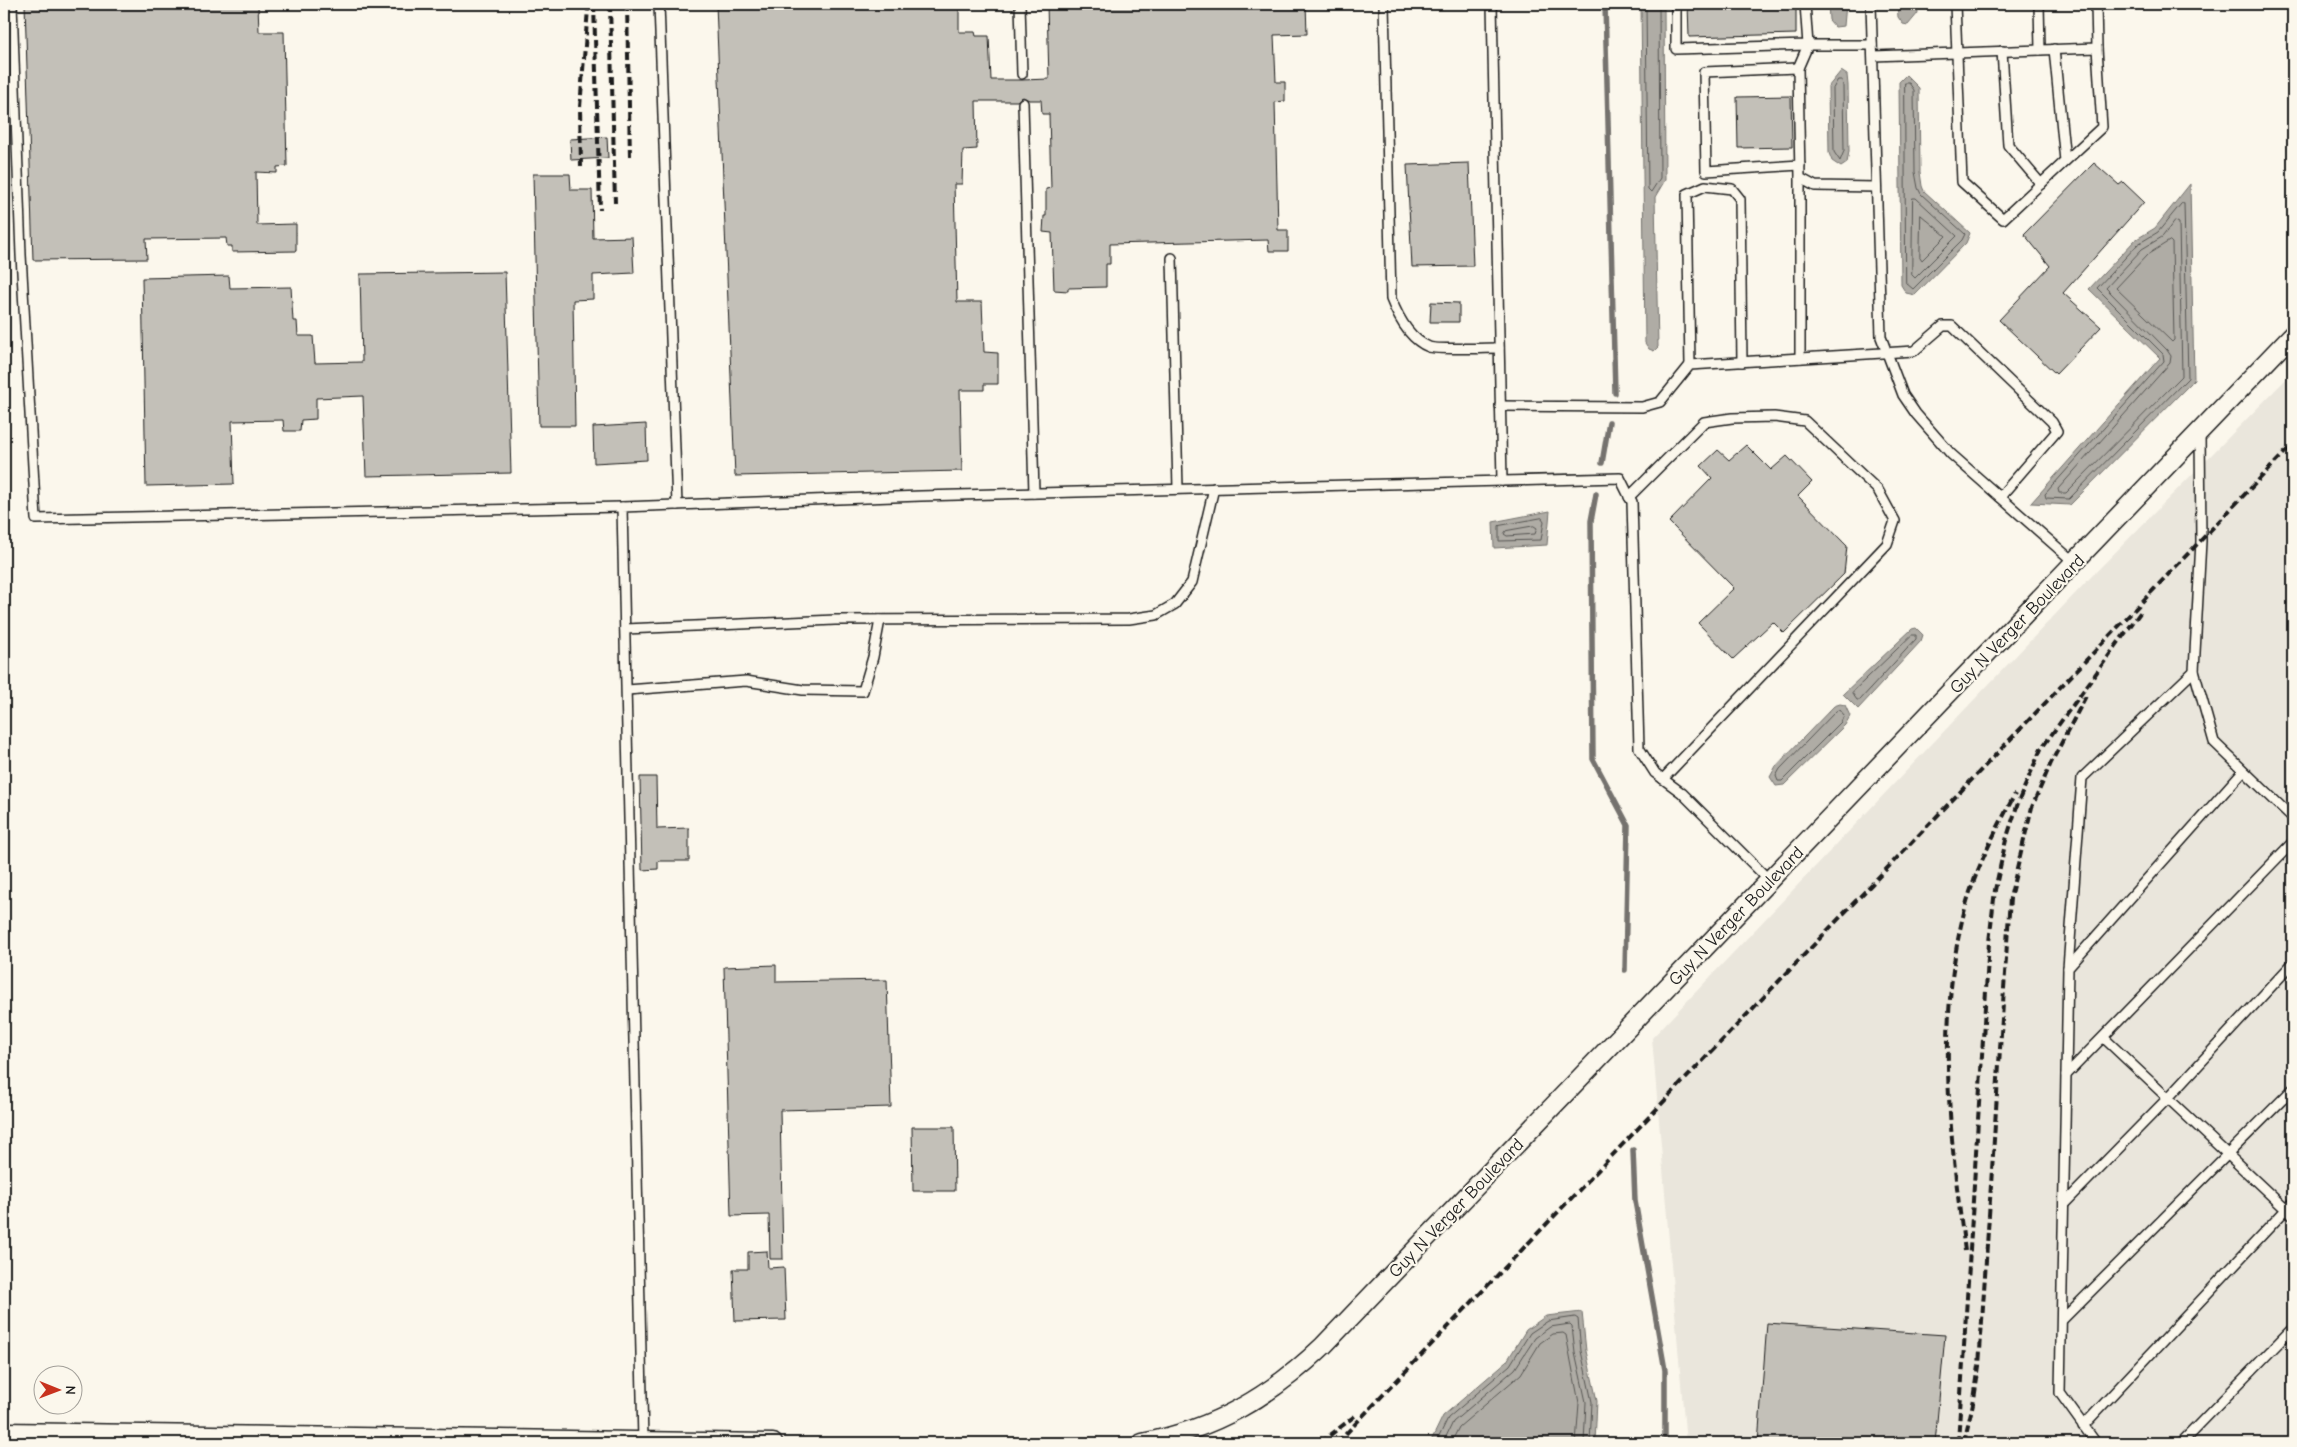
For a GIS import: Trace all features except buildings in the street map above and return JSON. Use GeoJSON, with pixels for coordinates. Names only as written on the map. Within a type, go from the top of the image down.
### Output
{"type":"FeatureCollection","features":[{"type":"Feature","properties":{"kind":"street","name":"Guy N Verger Boulevard"},"geometry":{"type":"LineString","coordinates":[[1142,1443],[1178,1440],[1257,1400],[1295,1373],[1770,881],[2293,334]]}},
{"type":"Feature","properties":{"kind":"street"},"geometry":{"type":"LineString","coordinates":[[4,1432],[315,1440],[773,1443]]}},
{"type":"Feature","properties":{"kind":"lane"},"geometry":{"type":"LineString","coordinates":[[12,4],[21,255],[36,519],[622,507],[1034,493],[1620,478],[1629,497],[1632,512],[1639,748],[1655,773],[1682,793],[1770,881]]}},
{"type":"Feature","properties":{"kind":"lane"},"geometry":{"type":"LineString","coordinates":[[659,4],[677,505]]}},
{"type":"Feature","properties":{"kind":"lane"},"geometry":{"type":"LineString","coordinates":[[1020,4],[1022,74]]}},
{"type":"Feature","properties":{"kind":"lane"},"geometry":{"type":"LineString","coordinates":[[1384,4],[1390,299],[1397,315],[1410,333],[1429,347],[1499,348]]}},
{"type":"Feature","properties":{"kind":"lane"},"geometry":{"type":"LineString","coordinates":[[1492,4],[1502,481]]}},
{"type":"Feature","properties":{"kind":"lane"},"geometry":{"type":"LineString","coordinates":[[1676,4],[1676,49],[1872,45]]}},
{"type":"Feature","properties":{"kind":"lane"},"geometry":{"type":"LineString","coordinates":[[1800,358],[1798,68],[1808,45],[1805,4]]}},
{"type":"Feature","properties":{"kind":"lane"},"geometry":{"type":"LineString","coordinates":[[1871,4],[1881,336],[1886,353],[1903,395],[1916,414],[1951,454],[2075,563]]}},
{"type":"Feature","properties":{"kind":"lane"},"geometry":{"type":"LineString","coordinates":[[1955,4],[1962,182],[2004,219],[2102,127],[2096,4]]}},
{"type":"Feature","properties":{"kind":"lane"},"geometry":{"type":"LineString","coordinates":[[2039,4],[2040,50]]}},
{"type":"Feature","properties":{"kind":"lane"},"geometry":{"type":"LineString","coordinates":[[1873,56],[2097,48]]}},
{"type":"Feature","properties":{"kind":"lane"},"geometry":{"type":"LineString","coordinates":[[2054,49],[2065,161]]}},
{"type":"Feature","properties":{"kind":"lane"},"geometry":{"type":"LineString","coordinates":[[2002,51],[2008,145],[2042,184]]}},
{"type":"Feature","properties":{"kind":"lane"},"geometry":{"type":"LineString","coordinates":[[1798,68],[1704,72],[1706,172],[1800,165]]}},
{"type":"Feature","properties":{"kind":"lane"},"geometry":{"type":"LineString","coordinates":[[1023,103],[1034,493]]}},
{"type":"Feature","properties":{"kind":"lane"},"geometry":{"type":"LineString","coordinates":[[1800,178],[1815,186],[1876,186]]}},
{"type":"Feature","properties":{"kind":"lane"},"geometry":{"type":"LineString","coordinates":[[1500,406],[1642,407],[1660,402],[1690,365],[1687,194],[1705,186],[1732,188],[1740,199],[1742,362]]}},
{"type":"Feature","properties":{"kind":"lane"},"geometry":{"type":"LineString","coordinates":[[1172,258],[1178,489]]}},
{"type":"Feature","properties":{"kind":"lane"},"geometry":{"type":"LineString","coordinates":[[1690,365],[1914,352],[1943,326],[1952,326],[2052,422],[2057,431],[2000,497]]}},
{"type":"Feature","properties":{"kind":"lane"},"geometry":{"type":"LineString","coordinates":[[1629,497],[1704,422],[1732,418],[1774,417],[1806,421],[1878,490],[1895,521],[1887,544],[1663,779]]}},
{"type":"Feature","properties":{"kind":"lane"},"geometry":{"type":"LineString","coordinates":[[2200,433],[2202,541],[2194,671],[2214,742],[2293,818]]}},
{"type":"Feature","properties":{"kind":"lane"},"geometry":{"type":"LineString","coordinates":[[625,629],[880,620],[1129,619],[1156,615],[1175,604],[1192,582],[1214,488]]}},
{"type":"Feature","properties":{"kind":"lane"},"geometry":{"type":"LineString","coordinates":[[622,507],[644,1441]]}},
{"type":"Feature","properties":{"kind":"lane"},"geometry":{"type":"LineString","coordinates":[[626,690],[746,681],[803,690],[863,691],[874,657],[880,620]]}},
{"type":"Feature","properties":{"kind":"lane"},"geometry":{"type":"LineString","coordinates":[[2096,1443],[2060,1392],[2068,968],[2082,778],[2194,671]]}},
{"type":"Feature","properties":{"kind":"lane"},"geometry":{"type":"LineString","coordinates":[[2068,968],[2243,771]]}},
{"type":"Feature","properties":{"kind":"lane"},"geometry":{"type":"LineString","coordinates":[[2066,1075],[2293,842]]}},
{"type":"Feature","properties":{"kind":"lane"},"geometry":{"type":"LineString","coordinates":[[2064,1204],[2168,1098],[2293,963]]}},
{"type":"Feature","properties":{"kind":"lane"},"geometry":{"type":"LineString","coordinates":[[2104,1038],[2293,1216]]}},
{"type":"Feature","properties":{"kind":"lane"},"geometry":{"type":"LineString","coordinates":[[2062,1320],[2229,1156],[2293,1089]]}},
{"type":"Feature","properties":{"kind":"lane"},"geometry":{"type":"LineString","coordinates":[[2083,1426],[2293,1202]]}},
{"type":"Feature","properties":{"kind":"lane"},"geometry":{"type":"LineString","coordinates":[[2182,1443],[2293,1328]]}},
{"type":"Feature","properties":{"kind":"shaded area"},"geometry":{"type":"Polygon","coordinates":[[[2293,372],[2293,1443],[1686,1443],[1652,1038],[2090,578],[2293,372]]]}},
{"type":"Feature","properties":{"kind":"water"},"geometry":{"type":"Polygon","coordinates":[[[1641,4],[1664,4],[1665,180],[1655,197],[1658,347],[1654,351],[1649,349],[1645,343],[1641,4]]]}},
{"type":"Feature","properties":{"kind":"water"},"geometry":{"type":"Polygon","coordinates":[[[1828,4],[1846,4],[1844,26],[1835,27],[1829,20],[1828,4]]]}},
{"type":"Feature","properties":{"kind":"water"},"geometry":{"type":"Polygon","coordinates":[[[1897,4],[1917,4],[1918,13],[1908,25],[1903,24],[1898,17],[1897,4]]]}},
{"type":"Feature","properties":{"kind":"water"},"geometry":{"type":"Polygon","coordinates":[[[1841,71],[1847,75],[1848,85],[1849,151],[1847,163],[1841,167],[1832,161],[1829,153],[1828,87],[1841,71]]]}},
{"type":"Feature","properties":{"kind":"water"},"geometry":{"type":"Polygon","coordinates":[[[1906,75],[1919,88],[1920,172],[1924,191],[1970,233],[1966,243],[1915,295],[1906,293],[1901,285],[1899,82],[1906,75]]]}},
{"type":"Feature","properties":{"kind":"water"},"geometry":{"type":"Polygon","coordinates":[[[2190,184],[2194,380],[2070,505],[2031,503],[2160,358],[2089,289],[2135,240],[2155,228],[2190,184]]]}},
{"type":"Feature","properties":{"kind":"water"},"geometry":{"type":"Polygon","coordinates":[[[1550,511],[1547,545],[1494,548],[1493,522],[1550,511]]]}},
{"type":"Feature","properties":{"kind":"water"},"geometry":{"type":"Polygon","coordinates":[[[1916,628],[1923,635],[1921,641],[1858,709],[1843,694],[1912,629],[1916,628]]]}},
{"type":"Feature","properties":{"kind":"water"},"geometry":{"type":"Polygon","coordinates":[[[1845,705],[1850,716],[1845,725],[1784,785],[1776,786],[1770,777],[1776,766],[1834,706],[1845,705]]]}},
{"type":"Feature","properties":{"kind":"water"},"geometry":{"type":"Polygon","coordinates":[[[1582,1312],[1586,1351],[1597,1401],[1595,1443],[1430,1443],[1443,1416],[1507,1361],[1526,1330],[1546,1316],[1582,1312]]]}},
{"type":"Feature","properties":{"kind":"waterway"},"geometry":{"type":"LineString","coordinates":[[1605,4],[1615,393]]}},
{"type":"Feature","properties":{"kind":"waterway"},"geometry":{"type":"LineString","coordinates":[[1602,463],[1609,422]]}},
{"type":"Feature","properties":{"kind":"waterway"},"geometry":{"type":"LineString","coordinates":[[1596,494],[1591,521],[1593,759],[1628,825],[1625,970]]}},
{"type":"Feature","properties":{"kind":"waterway"},"geometry":{"type":"LineString","coordinates":[[1633,1150],[1635,1201],[1665,1370],[1665,1443]]}},
{"type":"Feature","properties":{"kind":"railway"},"geometry":{"type":"LineString","coordinates":[[594,4],[600,210]]}},
{"type":"Feature","properties":{"kind":"railway"},"geometry":{"type":"LineString","coordinates":[[610,4],[615,203]]}},
{"type":"Feature","properties":{"kind":"railway"},"geometry":{"type":"LineString","coordinates":[[627,4],[630,157]]}},
{"type":"Feature","properties":{"kind":"railway"},"geometry":{"type":"LineString","coordinates":[[581,167],[580,107],[588,9]]}},
{"type":"Feature","properties":{"kind":"railway"},"geometry":{"type":"LineString","coordinates":[[1337,1443],[2293,444]]}},
{"type":"Feature","properties":{"kind":"railway"},"geometry":{"type":"LineString","coordinates":[[1958,1443],[1989,942],[1995,890],[2006,840],[2019,800],[2041,749],[2142,610]]}},
{"type":"Feature","properties":{"kind":"railway"},"geometry":{"type":"LineString","coordinates":[[1964,1443],[1979,1366],[2010,898],[2032,807],[2051,763],[2086,696]]}},
{"type":"Feature","properties":{"kind":"railway"},"geometry":{"type":"LineString","coordinates":[[1965,1251],[1954,1165],[1948,1078],[1951,991],[1956,948],[1970,891],[1988,848],[2015,794]]}},
{"type":"Feature","properties":{"kind":"railway"},"geometry":{"type":"LineString","coordinates":[[1320,1443],[1356,1415]]}}]}
